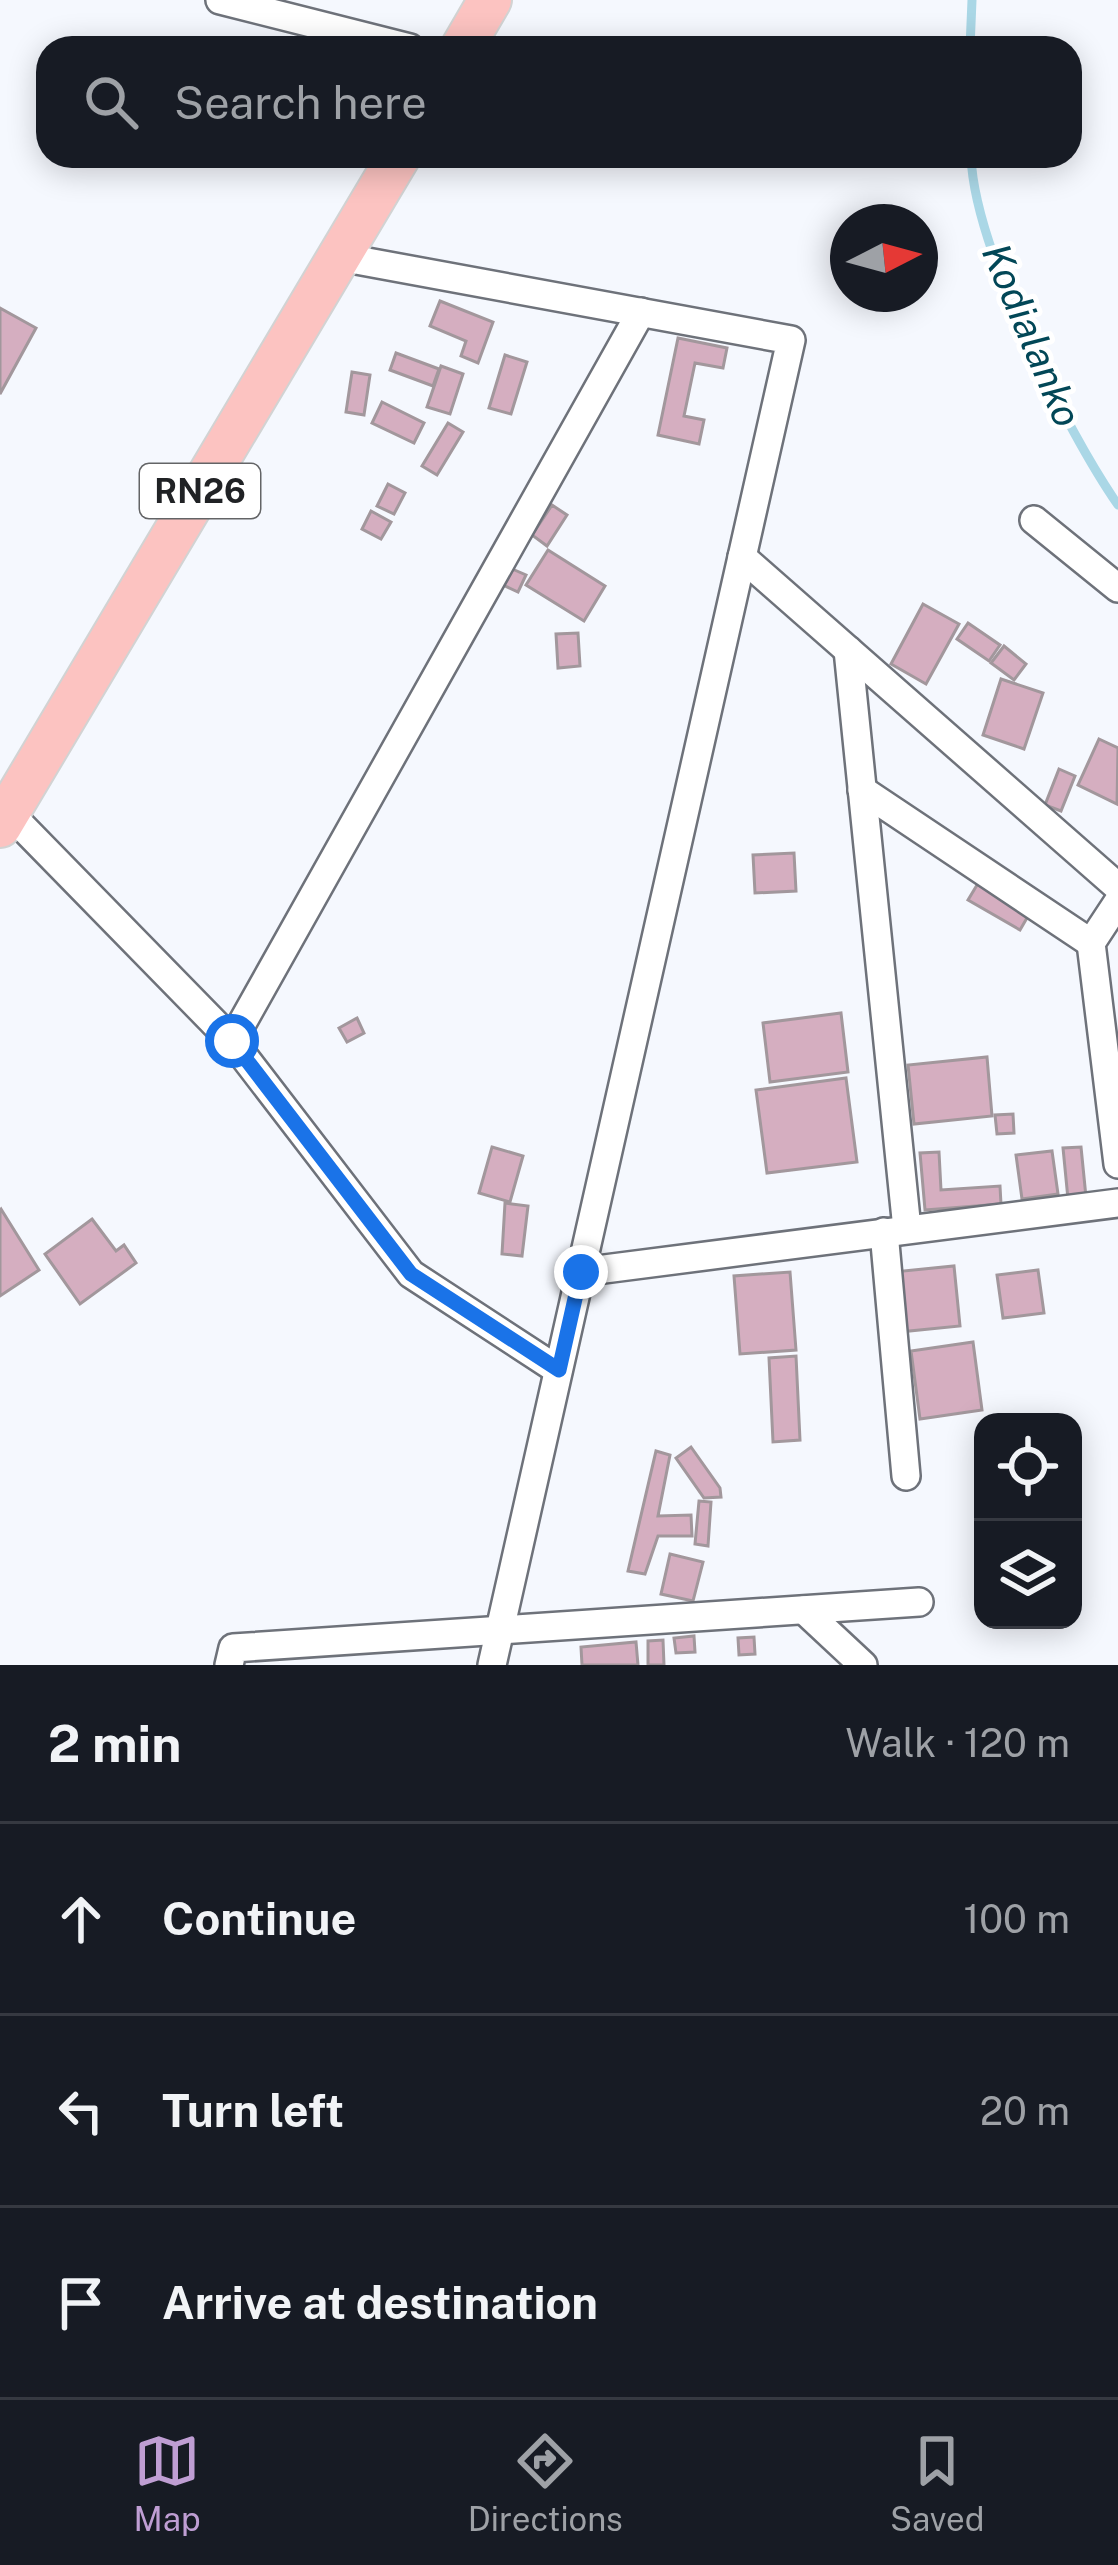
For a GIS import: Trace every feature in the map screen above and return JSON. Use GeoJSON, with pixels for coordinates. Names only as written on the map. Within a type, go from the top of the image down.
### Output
{"type":"FeatureCollection","features":[{"type":"Feature","properties":{"kind":"main road"},"geometry":{"type":"LineString","coordinates":[[469,36],[490,0]]}},
{"type":"Feature","properties":{"kind":"main road","name":"RN26"},"geometry":{"type":"LineString","coordinates":[[4,819],[392,168]]}},
{"type":"Feature","properties":{"kind":"street"},"geometry":{"type":"LineString","coordinates":[[220,0],[362,36]]}},
{"type":"Feature","properties":{"kind":"street"},"geometry":{"type":"LineString","coordinates":[[340,256],[791,340],[492,1665]]}},
{"type":"Feature","properties":{"kind":"street"},"geometry":{"type":"LineString","coordinates":[[232,1041],[641,312]]}},
{"type":"Feature","properties":{"kind":"street"},"geometry":{"type":"LineString","coordinates":[[1034,520],[1118,588]]}},
{"type":"Feature","properties":{"kind":"street"},"geometry":{"type":"LineString","coordinates":[[742,557],[1118,887]]}},
{"type":"Feature","properties":{"kind":"street"},"geometry":{"type":"LineString","coordinates":[[848,650],[896,1231],[906,1476]]}},
{"type":"Feature","properties":{"kind":"street"},"geometry":{"type":"LineString","coordinates":[[862,790],[1091,943]]}},
{"type":"Feature","properties":{"kind":"street"},"geometry":{"type":"LineString","coordinates":[[4,819],[232,1041],[411,1274],[559,1370]]}},
{"type":"Feature","properties":{"kind":"street"},"geometry":{"type":"LineString","coordinates":[[1118,902],[1091,943],[1112,1066],[1118,1164]]}},
{"type":"Feature","properties":{"kind":"street"},"geometry":{"type":"LineString","coordinates":[[581,1272],[1118,1203]]}},
{"type":"Feature","properties":{"kind":"street"},"geometry":{"type":"LineString","coordinates":[[229,1665],[233,1648],[919,1602]]}},
{"type":"Feature","properties":{"kind":"street"},"geometry":{"type":"LineString","coordinates":[[804,1610],[863,1665]]}},
{"type":"Feature","properties":{"kind":"building"},"geometry":{"type":"Polygon","coordinates":[[[440,301],[493,322],[478,363],[461,356],[466,341],[430,326],[440,301]]]}},
{"type":"Feature","properties":{"kind":"building"},"geometry":{"type":"Polygon","coordinates":[[[0,308],[36,328],[0,394],[0,308]]]}},
{"type":"Feature","properties":{"kind":"building"},"geometry":{"type":"Polygon","coordinates":[[[678,338],[727,348],[723,368],[695,363],[684,416],[704,420],[699,444],[658,435],[678,338]]]}},
{"type":"Feature","properties":{"kind":"building"},"geometry":{"type":"Polygon","coordinates":[[[396,353],[439,369],[433,386],[390,370],[396,353]]]}},
{"type":"Feature","properties":{"kind":"building"},"geometry":{"type":"Polygon","coordinates":[[[505,355],[527,362],[511,414],[489,408],[505,355]]]}},
{"type":"Feature","properties":{"kind":"building"},"geometry":{"type":"Polygon","coordinates":[[[441,366],[463,374],[450,414],[427,407],[441,366]]]}},
{"type":"Feature","properties":{"kind":"building"},"geometry":{"type":"Polygon","coordinates":[[[352,372],[370,375],[364,415],[346,412],[352,372]]]}},
{"type":"Feature","properties":{"kind":"building"},"geometry":{"type":"Polygon","coordinates":[[[382,402],[424,423],[414,443],[372,423],[382,402]]]}},
{"type":"Feature","properties":{"kind":"building"},"geometry":{"type":"Polygon","coordinates":[[[448,423],[463,432],[437,475],[422,466],[448,423]]]}},
{"type":"Feature","properties":{"kind":"building"},"geometry":{"type":"Polygon","coordinates":[[[388,484],[405,493],[394,514],[377,506],[388,484]]]}},
{"type":"Feature","properties":{"kind":"building"},"geometry":{"type":"Polygon","coordinates":[[[552,505],[567,515],[547,546],[532,535],[552,505]]]}},
{"type":"Feature","properties":{"kind":"building"},"geometry":{"type":"Polygon","coordinates":[[[371,511],[391,522],[381,539],[362,529],[371,511]]]}},
{"type":"Feature","properties":{"kind":"building"},"geometry":{"type":"Polygon","coordinates":[[[548,550],[605,586],[584,621],[526,585],[548,550]]]}},
{"type":"Feature","properties":{"kind":"building"},"geometry":{"type":"Polygon","coordinates":[[[510,568],[526,575],[518,592],[503,585],[510,568]]]}},
{"type":"Feature","properties":{"kind":"building"},"geometry":{"type":"Polygon","coordinates":[[[923,604],[959,624],[926,684],[891,664],[923,604]]]}},
{"type":"Feature","properties":{"kind":"building"},"geometry":{"type":"Polygon","coordinates":[[[968,623],[1000,645],[989,661],[957,639],[968,623]]]}},
{"type":"Feature","properties":{"kind":"building"},"geometry":{"type":"Polygon","coordinates":[[[578,633],[580,666],[558,668],[556,634],[578,633]]]}},
{"type":"Feature","properties":{"kind":"building"},"geometry":{"type":"Polygon","coordinates":[[[1004,646],[1026,664],[1014,680],[991,663],[1004,646]]]}},
{"type":"Feature","properties":{"kind":"building"},"geometry":{"type":"Polygon","coordinates":[[[1001,679],[1043,693],[1024,749],[983,735],[1001,679]]]}},
{"type":"Feature","properties":{"kind":"building"},"geometry":{"type":"Polygon","coordinates":[[[1099,739],[1118,748],[1117,804],[1078,785],[1099,739]]]}},
{"type":"Feature","properties":{"kind":"building"},"geometry":{"type":"Polygon","coordinates":[[[1059,769],[1075,776],[1061,811],[1045,805],[1059,769]]]}},
{"type":"Feature","properties":{"kind":"building"},"geometry":{"type":"Polygon","coordinates":[[[794,853],[796,891],[755,893],[753,855],[794,853]]]}},
{"type":"Feature","properties":{"kind":"building"},"geometry":{"type":"Polygon","coordinates":[[[980,880],[1031,911],[1020,930],[968,900],[980,880]]]}},
{"type":"Feature","properties":{"kind":"building"},"geometry":{"type":"Polygon","coordinates":[[[841,1013],[848,1072],[770,1082],[763,1023],[841,1013]]]}},
{"type":"Feature","properties":{"kind":"building"},"geometry":{"type":"Polygon","coordinates":[[[357,1018],[364,1033],[347,1042],[339,1028],[357,1018]]]}},
{"type":"Feature","properties":{"kind":"building"},"geometry":{"type":"Polygon","coordinates":[[[987,1057],[992,1116],[914,1124],[908,1065],[987,1057]]]}},
{"type":"Feature","properties":{"kind":"building"},"geometry":{"type":"Polygon","coordinates":[[[846,1078],[857,1162],[767,1173],[756,1090],[846,1078]]]}},
{"type":"Feature","properties":{"kind":"building"},"geometry":{"type":"Polygon","coordinates":[[[1013,1114],[1014,1133],[997,1134],[995,1115],[1013,1114]]]}},
{"type":"Feature","properties":{"kind":"building"},"geometry":{"type":"Polygon","coordinates":[[[492,1147],[523,1156],[510,1202],[479,1193],[492,1147]]]}},
{"type":"Feature","properties":{"kind":"building"},"geometry":{"type":"Polygon","coordinates":[[[1081,1147],[1086,1197],[1068,1199],[1063,1148],[1081,1147]]]}},
{"type":"Feature","properties":{"kind":"building"},"geometry":{"type":"Polygon","coordinates":[[[1052,1151],[1058,1194],[1022,1199],[1016,1155],[1052,1151]]]}},
{"type":"Feature","properties":{"kind":"building"},"geometry":{"type":"Polygon","coordinates":[[[939,1152],[941,1190],[1000,1186],[1001,1204],[925,1210],[920,1153],[939,1152]]]}},
{"type":"Feature","properties":{"kind":"building"},"geometry":{"type":"Polygon","coordinates":[[[505,1203],[528,1206],[522,1256],[502,1254],[505,1203]]]}},
{"type":"Feature","properties":{"kind":"building"},"geometry":{"type":"Polygon","coordinates":[[[0,1210],[39,1270],[0,1296],[0,1210]]]}},
{"type":"Feature","properties":{"kind":"building"},"geometry":{"type":"Polygon","coordinates":[[[92,1219],[116,1251],[124,1245],[136,1263],[80,1304],[45,1254],[92,1219]]]}},
{"type":"Feature","properties":{"kind":"building"},"geometry":{"type":"Polygon","coordinates":[[[954,1266],[960,1326],[899,1332],[893,1272],[954,1266]]]}},
{"type":"Feature","properties":{"kind":"building"},"geometry":{"type":"Polygon","coordinates":[[[1038,1270],[1044,1313],[1003,1318],[997,1275],[1038,1270]]]}},
{"type":"Feature","properties":{"kind":"building"},"geometry":{"type":"Polygon","coordinates":[[[790,1272],[796,1350],[740,1354],[734,1276],[790,1272]]]}},
{"type":"Feature","properties":{"kind":"building"},"geometry":{"type":"Polygon","coordinates":[[[973,1342],[982,1410],[920,1419],[911,1351],[973,1342]]]}},
{"type":"Feature","properties":{"kind":"building"},"geometry":{"type":"Polygon","coordinates":[[[796,1356],[800,1440],[773,1442],[769,1358],[796,1356]]]}},
{"type":"Feature","properties":{"kind":"building"},"geometry":{"type":"Polygon","coordinates":[[[691,1447],[720,1488],[721,1497],[704,1498],[676,1458],[691,1447]]]}},
{"type":"Feature","properties":{"kind":"building"},"geometry":{"type":"Polygon","coordinates":[[[656,1451],[670,1455],[658,1516],[691,1515],[692,1536],[658,1536],[645,1574],[628,1571],[656,1451]]]}},
{"type":"Feature","properties":{"kind":"building"},"geometry":{"type":"Polygon","coordinates":[[[699,1501],[711,1502],[708,1546],[695,1544],[699,1501]]]}},
{"type":"Feature","properties":{"kind":"building"},"geometry":{"type":"Polygon","coordinates":[[[670,1554],[703,1562],[693,1601],[661,1594],[670,1554]]]}},
{"type":"Feature","properties":{"kind":"building"},"geometry":{"type":"Polygon","coordinates":[[[694,1636],[695,1652],[676,1653],[674,1638],[694,1636]]]}},
{"type":"Feature","properties":{"kind":"building"},"geometry":{"type":"Polygon","coordinates":[[[754,1637],[755,1654],[739,1655],[738,1638],[754,1637]]]}},
{"type":"Feature","properties":{"kind":"building"},"geometry":{"type":"Polygon","coordinates":[[[663,1640],[664,1665],[648,1665],[648,1641],[663,1640]]]}},
{"type":"Feature","properties":{"kind":"building"},"geometry":{"type":"Polygon","coordinates":[[[636,1642],[638,1665],[582,1665],[581,1647],[636,1642]]]}},
{"type":"Feature","properties":{"kind":"waterway","name":"Kodialanko"},"geometry":{"type":"LineString","coordinates":[[970,36],[972,0]]}},
{"type":"Feature","properties":{"kind":"waterway","name":"Kodialanko"},"geometry":{"type":"LineString","coordinates":[[973,168],[988,238],[1026,336],[1118,505]]}},
{"type":"Feature","properties":{"kind":"route"},"geometry":{"type":"LineString","coordinates":[[232,1041],[411,1274],[559,1370],[581,1272]]}}]}
